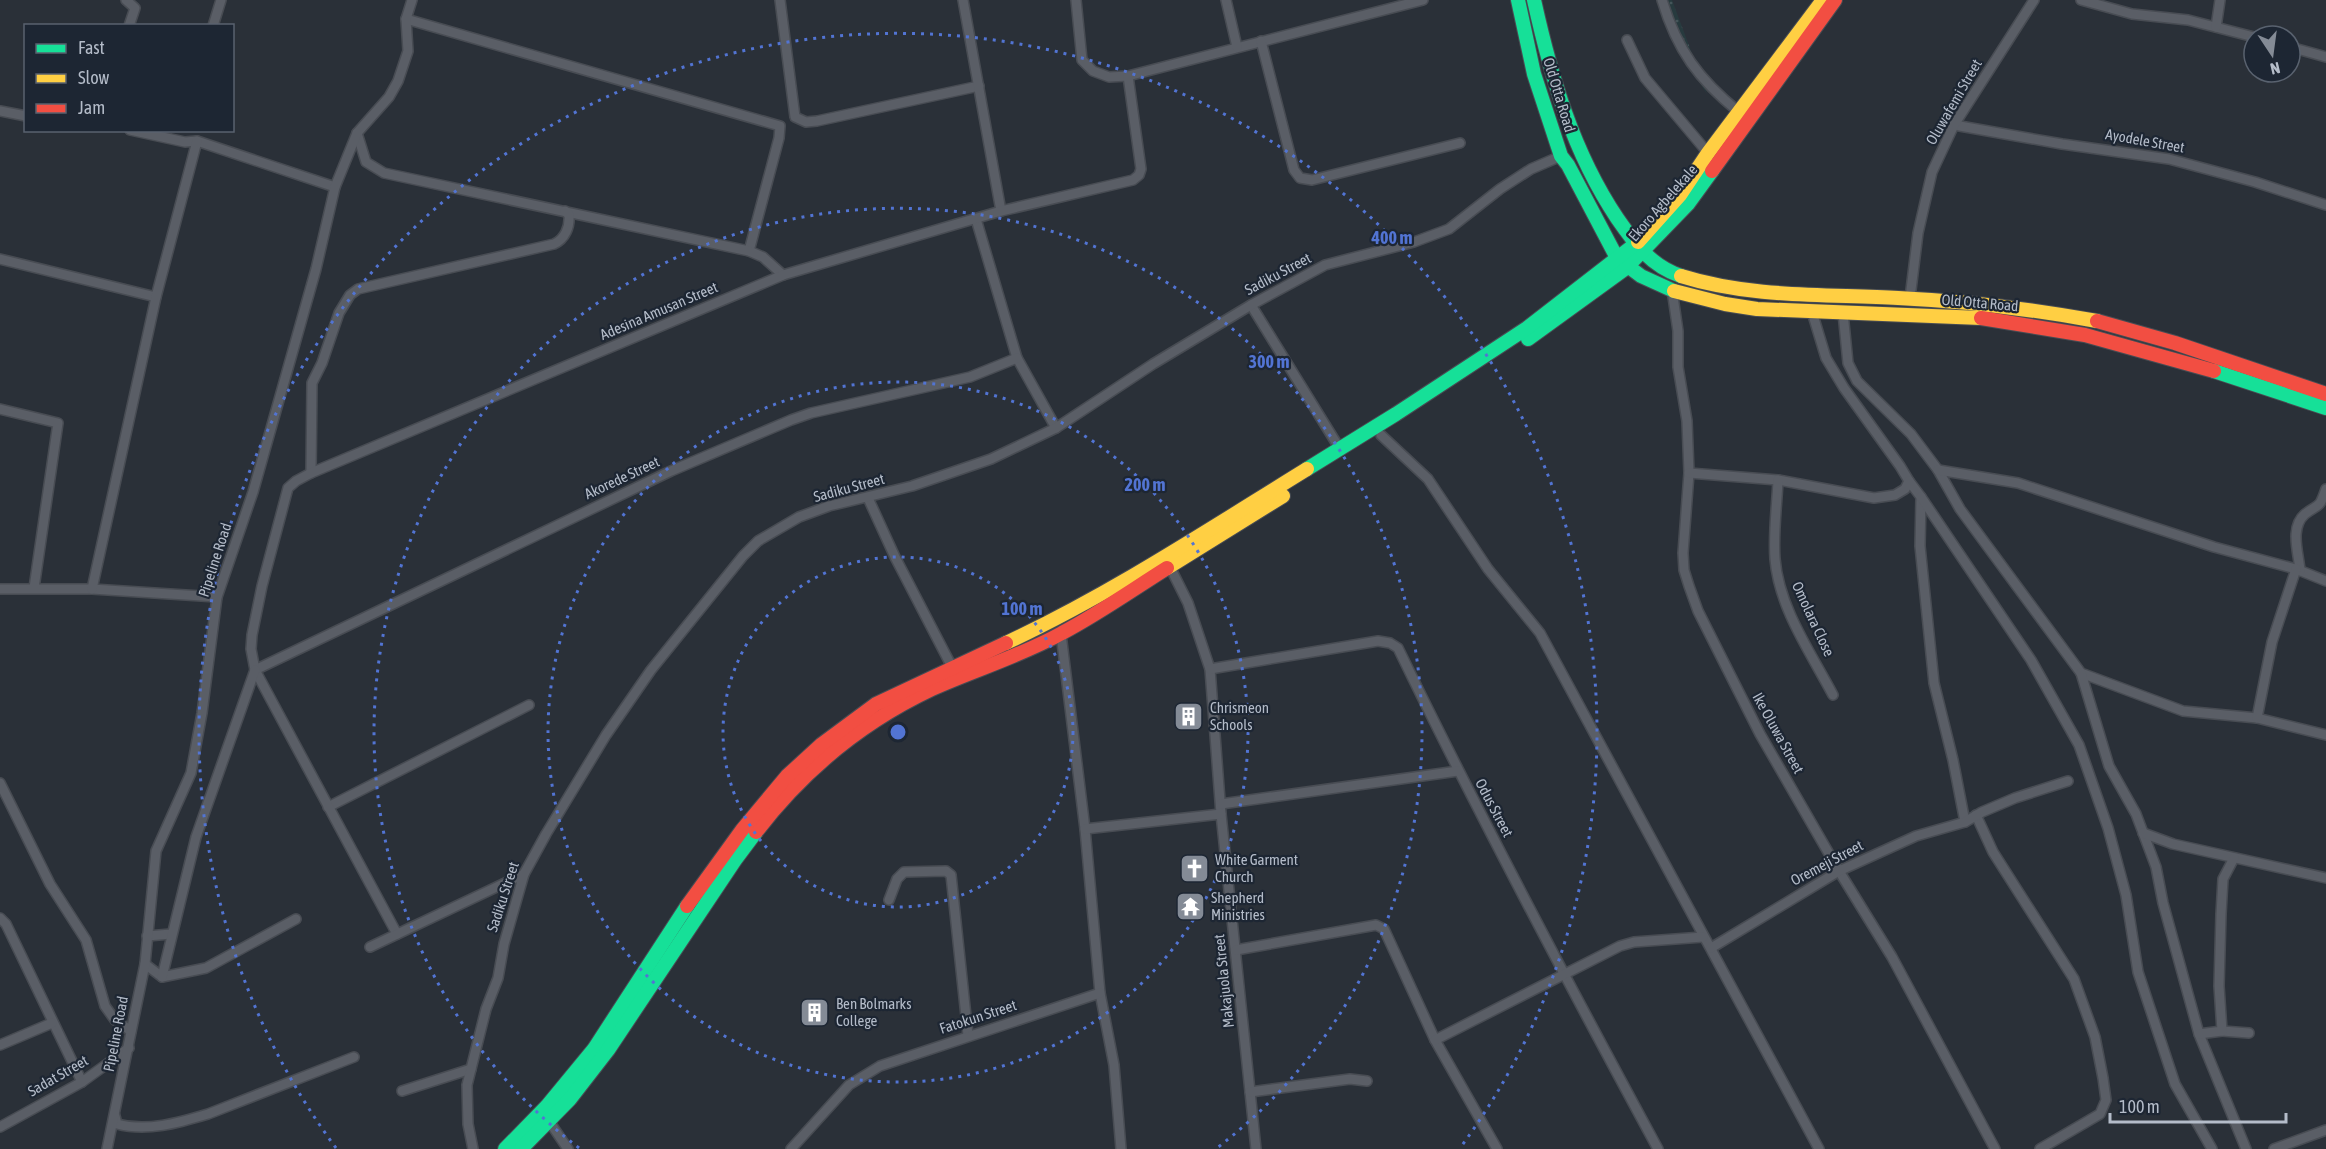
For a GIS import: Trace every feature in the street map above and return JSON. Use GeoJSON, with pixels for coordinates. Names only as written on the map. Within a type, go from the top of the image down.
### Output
{"type":"FeatureCollection","features":[{"type":"Feature","properties":{"kind":"main road","name":"Old Otta Road"},"geometry":{"type":"LineString","coordinates":[[1518,0],[1534,74],[1561,156],[1622,263],[1640,277],[1672,290],[1755,309],[1828,313],[1893,313],[2000,320],[2124,344],[2198,365],[2326,408]]}},
{"type":"Feature","properties":{"kind":"main road","name":"Old Otta Road"},"geometry":{"type":"LineString","coordinates":[[1534,0],[1555,87],[1568,125],[1610,209],[1639,248],[1653,262],[1675,274],[1709,285],[1910,298],[2006,307],[2122,327],[2326,394]]}},
{"type":"Feature","properties":{"kind":"main road"},"geometry":{"type":"LineString","coordinates":[[1738,120],[1822,0]]}},
{"type":"Feature","properties":{"kind":"main road"},"geometry":{"type":"LineString","coordinates":[[1738,120],[1835,0]]}},
{"type":"Feature","properties":{"kind":"main road","name":"Ekoro Agbelekale"},"geometry":{"type":"LineString","coordinates":[[1622,263],[1688,204],[1717,148],[1738,120]]}},
{"type":"Feature","properties":{"kind":"main road"},"geometry":{"type":"LineString","coordinates":[[1639,248],[1717,148]]}},
{"type":"Feature","properties":{"kind":"main road"},"geometry":{"type":"LineString","coordinates":[[520,1149],[570,1099],[608,1050],[735,860],[779,803],[834,749],[880,710],[1061,634],[1381,435],[1533,336],[1622,263]]}},
{"type":"Feature","properties":{"kind":"main road"},"geometry":{"type":"LineString","coordinates":[[505,1149],[548,1106],[594,1049],[669,932],[742,830],[787,776],[822,744],[952,667],[1063,615],[1173,552],[1340,449],[1527,328],[1622,263]]}},
{"type":"Feature","properties":{"kind":"main road"},"geometry":{"type":"LineString","coordinates":[[1892,297],[1893,313]]}},
{"type":"Feature","properties":{"kind":"main road"},"geometry":{"type":"LineString","coordinates":[[669,932],[683,939]]}},
{"type":"Feature","properties":{"kind":"street"},"geometry":{"type":"LineString","coordinates":[[126,0],[135,8],[130,24]]}},
{"type":"Feature","properties":{"kind":"street"},"geometry":{"type":"LineString","coordinates":[[214,24],[220,0]]}},
{"type":"Feature","properties":{"kind":"street","name":"Pipeline Road"},"geometry":{"type":"LineString","coordinates":[[107,1149],[145,964],[156,851],[191,773],[202,713],[217,597],[253,492],[316,269],[335,187],[357,133],[388,97],[398,81],[408,51],[406,19],[412,0]]}},
{"type":"Feature","properties":{"kind":"street"},"geometry":{"type":"LineString","coordinates":[[780,0],[795,117],[806,122],[979,86]]}},
{"type":"Feature","properties":{"kind":"street"},"geometry":{"type":"LineString","coordinates":[[963,0],[1001,211]]}},
{"type":"Feature","properties":{"kind":"street"},"geometry":{"type":"LineString","coordinates":[[1076,0],[1082,60],[1094,71],[1109,77],[1128,76],[1423,0]]}},
{"type":"Feature","properties":{"kind":"street"},"geometry":{"type":"LineString","coordinates":[[1226,0],[1237,47]]}},
{"type":"Feature","properties":{"kind":"street"},"geometry":{"type":"LineString","coordinates":[[1662,0],[1678,45],[1695,71],[1738,120]]}},
{"type":"Feature","properties":{"kind":"street","name":"Oluwafemi Street"},"geometry":{"type":"LineString","coordinates":[[1910,298],[1923,209],[1932,172],[1954,125],[2034,0]]}},
{"type":"Feature","properties":{"kind":"street"},"geometry":{"type":"LineString","coordinates":[[2081,0],[2132,14],[2188,20],[2242,34]]}},
{"type":"Feature","properties":{"kind":"street"},"geometry":{"type":"LineString","coordinates":[[2216,27],[2220,0]]}},
{"type":"Feature","properties":{"kind":"street"},"geometry":{"type":"LineString","coordinates":[[406,19],[780,126],[779,138],[749,251]]}},
{"type":"Feature","properties":{"kind":"street"},"geometry":{"type":"LineString","coordinates":[[1627,40],[1645,78],[1717,148]]}},
{"type":"Feature","properties":{"kind":"street"},"geometry":{"type":"LineString","coordinates":[[1262,41],[1294,170],[1300,178],[1312,180],[1460,143]]}},
{"type":"Feature","properties":{"kind":"street"},"geometry":{"type":"LineString","coordinates":[[2302,50],[2326,57]]}},
{"type":"Feature","properties":{"kind":"street","name":"Adesina Amusan Street"},"geometry":{"type":"LineString","coordinates":[[255,670],[252,635],[262,586],[284,498],[288,488],[296,481],[783,275],[1001,211],[1133,180],[1139,175],[1141,169],[1128,76]]}},
{"type":"Feature","properties":{"kind":"street"},"geometry":{"type":"LineString","coordinates":[[0,111],[24,116]]}},
{"type":"Feature","properties":{"kind":"street","name":"Ayodele Street"},"geometry":{"type":"LineString","coordinates":[[1954,125],[2062,144],[2169,159],[2255,182],[2326,205]]}},
{"type":"Feature","properties":{"kind":"street"},"geometry":{"type":"LineString","coordinates":[[139,132],[185,142],[197,141],[335,187]]}},
{"type":"Feature","properties":{"kind":"street"},"geometry":{"type":"LineString","coordinates":[[185,142],[188,132]]}},
{"type":"Feature","properties":{"kind":"street"},"geometry":{"type":"LineString","coordinates":[[357,133],[366,162],[384,173],[749,251],[763,257],[783,275]]}},
{"type":"Feature","properties":{"kind":"street"},"geometry":{"type":"LineString","coordinates":[[92,589],[156,297],[197,141]]}},
{"type":"Feature","properties":{"kind":"street","name":"Sadiku Street"},"geometry":{"type":"LineString","coordinates":[[473,1149],[468,1124],[467,1085],[486,1009],[498,978],[504,944],[524,874],[606,735],[651,670],[743,556],[758,541],[799,517],[830,506],[912,486],[991,459],[1056,428],[1153,364],[1251,305],[1325,265],[1414,242],[1449,229],[1500,189],[1531,169],[1561,156]]}},
{"type":"Feature","properties":{"kind":"street"},"geometry":{"type":"LineString","coordinates":[[311,473],[312,383],[322,363],[339,313],[350,295],[358,289],[554,244],[562,239],[568,226],[569,215],[565,211]]}},
{"type":"Feature","properties":{"kind":"street"},"geometry":{"type":"LineString","coordinates":[[976,219],[1017,358],[1056,428]]}},
{"type":"Feature","properties":{"kind":"street"},"geometry":{"type":"LineString","coordinates":[[0,259],[156,297]]}},
{"type":"Feature","properties":{"kind":"street","name":"Ike Oluwa Street"},"geometry":{"type":"LineString","coordinates":[[1672,290],[1678,331],[1678,367],[1687,421],[1689,473],[1683,553],[1684,570],[1698,611],[1760,734],[1839,871],[1892,957],[1995,1149]]}},
{"type":"Feature","properties":{"kind":"street"},"geometry":{"type":"LineString","coordinates":[[1251,305],[1340,449]]}},
{"type":"Feature","properties":{"kind":"street"},"geometry":{"type":"LineString","coordinates":[[1828,313],[1857,381],[1911,434],[1938,470],[1960,509],[2081,673],[2109,766],[2128,798],[2156,867],[2199,1035],[2246,1149]]}},
{"type":"Feature","properties":{"kind":"street"},"geometry":{"type":"LineString","coordinates":[[1828,313],[1826,358],[1844,388],[1900,466],[2031,660],[2079,745],[2109,828],[2126,895],[2138,972],[2175,1084],[2212,1149]]}},
{"type":"Feature","properties":{"kind":"street","name":"Akorede Street"},"geometry":{"type":"LineString","coordinates":[[255,670],[671,471],[791,420],[811,413],[970,377],[1017,358]]}},
{"type":"Feature","properties":{"kind":"street"},"geometry":{"type":"LineString","coordinates":[[0,410],[57,423],[34,588]]}},
{"type":"Feature","properties":{"kind":"street"},"geometry":{"type":"LineString","coordinates":[[1381,435],[1428,479],[1488,569],[1540,633],[1820,1149]]}},
{"type":"Feature","properties":{"kind":"street"},"geometry":{"type":"LineString","coordinates":[[1938,470],[2018,483],[2214,547],[2298,570],[2326,581]]}},
{"type":"Feature","properties":{"kind":"street"},"geometry":{"type":"LineString","coordinates":[[1689,473],[1778,480],[1874,498],[1895,495],[1905,489],[1908,481]]}},
{"type":"Feature","properties":{"kind":"street","name":"Omolara Close"},"geometry":{"type":"LineString","coordinates":[[1778,480],[1775,557],[1777,575],[1782,593],[1799,632],[1833,695]]}},
{"type":"Feature","properties":{"kind":"street"},"geometry":{"type":"LineString","coordinates":[[2257,718],[2272,642],[2298,570],[2296,535],[2303,516],[2321,505],[2326,489]]}},
{"type":"Feature","properties":{"kind":"street"},"geometry":{"type":"LineString","coordinates":[[1921,497],[1920,546],[1934,683],[1965,822]]}},
{"type":"Feature","properties":{"kind":"street"},"geometry":{"type":"LineString","coordinates":[[868,498],[895,557],[952,667]]}},
{"type":"Feature","properties":{"kind":"street","name":"Makajuola Street"},"geometry":{"type":"LineString","coordinates":[[1170,567],[1188,603],[1210,669],[1221,809],[1256,1149]]}},
{"type":"Feature","properties":{"kind":"street"},"geometry":{"type":"LineString","coordinates":[[0,589],[92,589],[217,597]]}},
{"type":"Feature","properties":{"kind":"street"},"geometry":{"type":"LineString","coordinates":[[1061,634],[1100,993],[1114,1065],[1121,1149]]}},
{"type":"Feature","properties":{"kind":"street","name":"Odus Street"},"geometry":{"type":"LineString","coordinates":[[1210,669],[1378,641],[1390,643],[1398,648],[1458,771],[1564,976],[1658,1149]]}},
{"type":"Feature","properties":{"kind":"street"},"geometry":{"type":"LineString","coordinates":[[255,670],[397,934]]}},
{"type":"Feature","properties":{"kind":"street"},"geometry":{"type":"LineString","coordinates":[[162,977],[196,837],[255,670]]}},
{"type":"Feature","properties":{"kind":"street"},"geometry":{"type":"LineString","coordinates":[[2081,673],[2182,711],[2257,718],[2326,735]]}},
{"type":"Feature","properties":{"kind":"street"},"geometry":{"type":"LineString","coordinates":[[328,807],[529,705]]}},
{"type":"Feature","properties":{"kind":"street"},"geometry":{"type":"LineString","coordinates":[[1084,830],[1458,771]]}},
{"type":"Feature","properties":{"kind":"street","name":"Oremeji Street"},"geometry":{"type":"LineString","coordinates":[[1711,948],[1839,871],[1916,836],[1965,822],[2016,798],[2068,781]]}},
{"type":"Feature","properties":{"kind":"street"},"geometry":{"type":"LineString","coordinates":[[0,783],[50,884],[86,939],[105,1006],[115,1020],[131,1031]]}},
{"type":"Feature","properties":{"kind":"street"},"geometry":{"type":"LineString","coordinates":[[1976,815],[1993,852],[2074,979],[2095,1037],[2103,1078],[2106,1100],[2100,1114],[2040,1149]]}},
{"type":"Feature","properties":{"kind":"street"},"geometry":{"type":"LineString","coordinates":[[2143,833],[2173,844],[2326,878]]}},
{"type":"Feature","properties":{"kind":"street"},"geometry":{"type":"LineString","coordinates":[[2222,1031],[2219,986],[2223,879],[2234,858]]}},
{"type":"Feature","properties":{"kind":"street"},"geometry":{"type":"LineString","coordinates":[[889,900],[897,879],[904,872],[946,871],[951,875],[968,1035]]}},
{"type":"Feature","properties":{"kind":"street"},"geometry":{"type":"LineString","coordinates":[[370,947],[524,874]]}},
{"type":"Feature","properties":{"kind":"street"},"geometry":{"type":"LineString","coordinates":[[0,918],[6,924],[82,1082]]}},
{"type":"Feature","properties":{"kind":"street"},"geometry":{"type":"LineString","coordinates":[[145,964],[162,977],[206,968],[297,919]]}},
{"type":"Feature","properties":{"kind":"street"},"geometry":{"type":"LineString","coordinates":[[1236,950],[1376,926],[1384,929],[1435,1040],[1497,1149]]}},
{"type":"Feature","properties":{"kind":"street"},"geometry":{"type":"LineString","coordinates":[[147,936],[171,934]]}},
{"type":"Feature","properties":{"kind":"street"},"geometry":{"type":"LineString","coordinates":[[1435,1040],[1620,946],[1634,942],[1703,937]]}},
{"type":"Feature","properties":{"kind":"street","name":"Fatokun Street"},"geometry":{"type":"LineString","coordinates":[[791,1149],[849,1085],[880,1066],[1100,993]]}},
{"type":"Feature","properties":{"kind":"street"},"geometry":{"type":"LineString","coordinates":[[0,1046],[52,1023]]}},
{"type":"Feature","properties":{"kind":"street"},"geometry":{"type":"LineString","coordinates":[[2199,1035],[2222,1031],[2249,1033]]}},
{"type":"Feature","properties":{"kind":"street","name":"Sadat Street"},"geometry":{"type":"LineString","coordinates":[[0,1127],[82,1082],[129,1048]]}},
{"type":"Feature","properties":{"kind":"street"},"geometry":{"type":"LineString","coordinates":[[115,1115],[117,1124],[132,1128],[183,1121],[208,1114],[354,1057]]}},
{"type":"Feature","properties":{"kind":"street"},"geometry":{"type":"LineString","coordinates":[[402,1091],[471,1069]]}},
{"type":"Feature","properties":{"kind":"street"},"geometry":{"type":"LineString","coordinates":[[1250,1092],[1350,1079],[1367,1081]]}},
{"type":"Feature","properties":{"kind":"street"},"geometry":{"type":"LineString","coordinates":[[549,1121],[568,1149]]}},
{"type":"Feature","properties":{"kind":"street"},"geometry":{"type":"LineString","coordinates":[[2274,1149],[2326,1130]]}},
{"type":"Feature","properties":{"kind":"green space"},"geometry":{"type":"Polygon","coordinates":[[[1660,0],[1672,0],[1707,94],[1672,39],[1660,0]]]}},
{"type":"Feature","properties":{"kind":"traffic: fast"},"geometry":{"type":"LineString","coordinates":[[1518,0],[1534,74],[1561,156],[1568,165],[1617,258],[1641,276],[1674,291]]}},
{"type":"Feature","properties":{"kind":"traffic: fast"},"geometry":{"type":"LineString","coordinates":[[1534,0],[1565,113],[1601,193],[1644,253],[1670,272],[1681,276]]}},
{"type":"Feature","properties":{"kind":"traffic: fast"},"geometry":{"type":"LineString","coordinates":[[1528,339],[1626,268],[1688,204],[1712,171]]}},
{"type":"Feature","properties":{"kind":"traffic: fast"},"geometry":{"type":"LineString","coordinates":[[1307,469],[1527,328],[1638,242]]}},
{"type":"Feature","properties":{"kind":"traffic: fast"},"geometry":{"type":"LineString","coordinates":[[2214,371],[2326,408]]}},
{"type":"Feature","properties":{"kind":"traffic: fast"},"geometry":{"type":"LineString","coordinates":[[521,1149],[570,1099],[608,1050],[756,832]]}},
{"type":"Feature","properties":{"kind":"traffic: fast"},"geometry":{"type":"LineString","coordinates":[[505,1149],[547,1106],[594,1049],[687,906]]}},
{"type":"Feature","properties":{"kind":"traffic: slow"},"geometry":{"type":"LineString","coordinates":[[1638,242],[1680,195],[1708,153],[1823,0]]}},
{"type":"Feature","properties":{"kind":"traffic: slow"},"geometry":{"type":"LineString","coordinates":[[1681,276],[1761,292],[1948,301],[2022,309],[2097,321]]}},
{"type":"Feature","properties":{"kind":"traffic: slow"},"geometry":{"type":"LineString","coordinates":[[1674,291],[1725,304],[1757,309],[1981,318]]}},
{"type":"Feature","properties":{"kind":"traffic: slow"},"geometry":{"type":"LineString","coordinates":[[1006,643],[1083,604],[1196,538],[1307,469]]}},
{"type":"Feature","properties":{"kind":"traffic: slow"},"geometry":{"type":"LineString","coordinates":[[1167,568],[1283,496]]}},
{"type":"Feature","properties":{"kind":"traffic: jam"},"geometry":{"type":"LineString","coordinates":[[1712,171],[1835,0]]}},
{"type":"Feature","properties":{"kind":"traffic: jam"},"geometry":{"type":"LineString","coordinates":[[1981,318],[2085,335],[2214,371]]}},
{"type":"Feature","properties":{"kind":"traffic: jam"},"geometry":{"type":"LineString","coordinates":[[2097,321],[2175,343],[2326,394]]}},
{"type":"Feature","properties":{"kind":"traffic: jam"},"geometry":{"type":"LineString","coordinates":[[756,832],[813,769],[881,717],[932,689],[1046,641],[1089,618],[1167,568]]}},
{"type":"Feature","properties":{"kind":"traffic: jam"},"geometry":{"type":"LineString","coordinates":[[687,906],[742,830],[787,776],[822,744],[876,704],[1006,643]]}},
{"type":"Feature","properties":{"kind":"place","name":"Chrismeon Schools"},"geometry":{"type":"Point","coordinates":[1189,717]}},
{"type":"Feature","properties":{"kind":"place","name":"White Garment Church"},"geometry":{"type":"Point","coordinates":[1194,869]}},
{"type":"Feature","properties":{"kind":"place","name":"Shepherd Ministries"},"geometry":{"type":"Point","coordinates":[1190,907]}},
{"type":"Feature","properties":{"kind":"place","name":"Ben Bolmarks College"},"geometry":{"type":"Point","coordinates":[815,1013]}}]}
